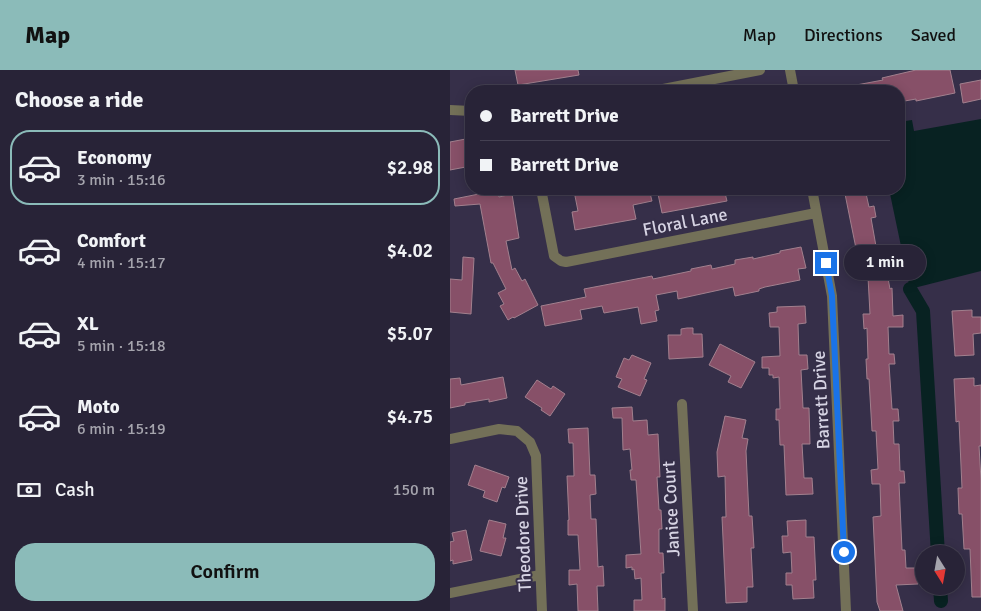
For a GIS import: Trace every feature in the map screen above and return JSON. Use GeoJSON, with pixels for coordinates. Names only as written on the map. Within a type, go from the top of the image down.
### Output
{"type":"FeatureCollection","features":[{"type":"Feature","properties":{"kind":"street"},"geometry":{"type":"LineString","coordinates":[[684,85],[760,70]]}},
{"type":"Feature","properties":{"kind":"street"},"geometry":{"type":"LineString","coordinates":[[790,70],[793,85]]}},
{"type":"Feature","properties":{"kind":"street"},"geometry":{"type":"LineString","coordinates":[[450,110],[465,111]]}},
{"type":"Feature","properties":{"kind":"street","name":"Floral Lane"},"geometry":{"type":"LineString","coordinates":[[542,195],[554,256],[560,261],[566,262],[816,213]]}},
{"type":"Feature","properties":{"kind":"street","name":"Barrett Drive"},"geometry":{"type":"LineString","coordinates":[[813,195],[832,296],[846,611]]}},
{"type":"Feature","properties":{"kind":"street","name":"Janice Court"},"geometry":{"type":"LineString","coordinates":[[682,404],[694,611]]}},
{"type":"Feature","properties":{"kind":"street","name":"Theodore Drive"},"geometry":{"type":"LineString","coordinates":[[450,439],[499,430],[517,431],[530,442],[536,456],[542,611]]}},
{"type":"Feature","properties":{"kind":"street"},"geometry":{"type":"LineString","coordinates":[[450,593],[540,575]]}},
{"type":"Feature","properties":{"kind":"shaded area"},"geometry":{"type":"Polygon","coordinates":[[[981,119],[981,271],[910,289],[890,195],[905,195],[905,121],[912,120],[914,131],[981,119]]]}},
{"type":"Feature","properties":{"kind":"building"},"geometry":{"type":"Polygon","coordinates":[[[515,70],[578,70],[579,75],[518,85],[515,70]]]}},
{"type":"Feature","properties":{"kind":"building"},"geometry":{"type":"Polygon","coordinates":[[[916,70],[950,70],[955,93],[916,101],[916,99],[905,101],[905,85],[856,85],[883,80],[882,78],[916,70]]]}},
{"type":"Feature","properties":{"kind":"building"},"geometry":{"type":"Polygon","coordinates":[[[981,80],[981,99],[963,103],[960,84],[981,80]]]}},
{"type":"Feature","properties":{"kind":"building"},"geometry":{"type":"Polygon","coordinates":[[[465,139],[465,167],[450,170],[450,142],[465,139]]]}},
{"type":"Feature","properties":{"kind":"building"},"geometry":{"type":"Polygon","coordinates":[[[474,195],[498,195],[499,197],[512,195],[519,238],[506,241],[512,270],[515,268],[522,281],[525,279],[538,305],[508,320],[500,306],[504,304],[498,293],[506,289],[493,263],[491,263],[480,204],[455,206],[454,199],[474,195]]]}},
{"type":"Feature","properties":{"kind":"building"},"geometry":{"type":"Polygon","coordinates":[[[575,195],[650,195],[652,201],[633,205],[636,219],[575,230],[572,212],[578,211],[575,195]]]}},
{"type":"Feature","properties":{"kind":"building"},"geometry":{"type":"Polygon","coordinates":[[[658,195],[726,195],[727,201],[662,213],[658,195]]]}},
{"type":"Feature","properties":{"kind":"building"},"geometry":{"type":"Polygon","coordinates":[[[845,195],[866,195],[869,207],[874,206],[876,217],[871,218],[877,252],[883,251],[890,289],[892,288],[893,316],[903,315],[903,327],[888,327],[889,354],[894,354],[895,364],[889,364],[892,409],[898,409],[899,421],[893,421],[894,444],[899,444],[900,471],[904,471],[905,483],[899,483],[902,550],[905,550],[906,568],[915,568],[915,584],[896,585],[903,611],[880,611],[877,602],[873,517],[881,516],[880,484],[872,484],[871,470],[878,469],[876,431],[872,431],[869,379],[867,379],[867,328],[864,329],[863,314],[870,314],[868,277],[862,278],[845,195]]]}},
{"type":"Feature","properties":{"kind":"building"},"geometry":{"type":"Polygon","coordinates":[[[801,247],[806,268],[798,269],[800,280],[765,287],[759,289],[759,291],[735,296],[733,287],[678,299],[677,291],[656,295],[659,310],[655,311],[657,321],[641,324],[638,307],[604,313],[602,306],[580,310],[582,319],[545,326],[541,306],[586,297],[584,289],[652,276],[653,279],[711,265],[712,269],[735,264],[735,260],[753,257],[753,259],[801,247]]]}},
{"type":"Feature","properties":{"kind":"building"},"geometry":{"type":"Polygon","coordinates":[[[463,257],[474,258],[471,314],[450,312],[450,279],[462,280],[463,257]]]}},
{"type":"Feature","properties":{"kind":"building"},"geometry":{"type":"Polygon","coordinates":[[[805,306],[806,323],[798,324],[799,355],[807,355],[808,369],[801,370],[803,408],[809,408],[810,444],[802,444],[804,478],[812,478],[813,494],[786,495],[784,445],[780,445],[779,420],[776,420],[776,409],[780,409],[779,377],[773,378],[773,375],[769,375],[769,368],[762,368],[762,357],[780,356],[779,327],[770,327],[769,313],[777,312],[777,307],[805,306]]]}},
{"type":"Feature","properties":{"kind":"building"},"geometry":{"type":"Polygon","coordinates":[[[972,310],[972,317],[981,317],[981,333],[973,334],[974,355],[955,356],[952,311],[972,310]]]}},
{"type":"Feature","properties":{"kind":"building"},"geometry":{"type":"Polygon","coordinates":[[[693,328],[693,334],[702,334],[703,357],[669,359],[668,335],[681,335],[681,329],[693,328]]]}},
{"type":"Feature","properties":{"kind":"building"},"geometry":{"type":"Polygon","coordinates":[[[720,344],[755,362],[741,388],[728,382],[731,376],[709,365],[720,344]]]}},
{"type":"Feature","properties":{"kind":"building"},"geometry":{"type":"Polygon","coordinates":[[[632,355],[651,363],[644,379],[647,380],[640,396],[618,387],[622,379],[616,377],[624,358],[629,360],[632,355]]]}},
{"type":"Feature","properties":{"kind":"building"},"geometry":{"type":"Polygon","coordinates":[[[503,377],[507,398],[489,402],[489,399],[465,403],[465,405],[450,408],[450,379],[460,378],[461,385],[503,377]]]}},
{"type":"Feature","properties":{"kind":"building"},"geometry":{"type":"Polygon","coordinates":[[[974,378],[974,386],[981,385],[981,446],[979,446],[981,480],[981,597],[972,597],[970,549],[965,549],[962,514],[959,514],[958,488],[962,488],[959,421],[956,422],[954,379],[974,378]]]}},
{"type":"Feature","properties":{"kind":"building"},"geometry":{"type":"Polygon","coordinates":[[[537,380],[551,389],[553,386],[565,394],[550,416],[541,410],[542,408],[525,397],[537,380]]]}},
{"type":"Feature","properties":{"kind":"building"},"geometry":{"type":"Polygon","coordinates":[[[632,407],[633,421],[647,420],[648,435],[658,434],[660,477],[657,477],[662,529],[659,529],[659,553],[663,553],[664,573],[661,573],[662,599],[665,598],[665,611],[634,611],[634,600],[642,600],[641,578],[635,579],[632,567],[626,568],[626,555],[641,554],[636,480],[631,480],[630,449],[623,450],[622,418],[613,418],[612,408],[632,407]]]}},
{"type":"Feature","properties":{"kind":"building"},"geometry":{"type":"Polygon","coordinates":[[[725,416],[746,420],[742,438],[748,439],[746,451],[749,516],[752,516],[754,548],[751,548],[753,587],[747,587],[747,602],[726,603],[722,517],[726,517],[725,476],[718,477],[717,452],[725,416]]]}},
{"type":"Feature","properties":{"kind":"building"},"geometry":{"type":"Polygon","coordinates":[[[588,428],[590,475],[595,475],[596,494],[590,495],[591,519],[596,519],[598,567],[603,566],[604,586],[597,586],[598,611],[578,611],[577,584],[569,585],[569,570],[580,570],[578,535],[568,535],[567,476],[574,476],[573,443],[569,443],[568,429],[588,428]]]}},
{"type":"Feature","properties":{"kind":"building"},"geometry":{"type":"Polygon","coordinates":[[[475,465],[509,477],[505,488],[502,487],[497,502],[483,497],[485,491],[468,485],[475,465]]]}},
{"type":"Feature","properties":{"kind":"building"},"geometry":{"type":"Polygon","coordinates":[[[489,520],[506,524],[503,538],[506,538],[501,556],[480,551],[489,520]]]}},
{"type":"Feature","properties":{"kind":"building"},"geometry":{"type":"Polygon","coordinates":[[[806,520],[806,537],[814,537],[816,580],[813,580],[814,598],[793,599],[792,585],[786,585],[786,573],[792,573],[791,552],[783,553],[782,536],[788,536],[787,521],[806,520]]]}},
{"type":"Feature","properties":{"kind":"building"},"geometry":{"type":"Polygon","coordinates":[[[466,530],[472,560],[453,564],[453,560],[450,561],[450,542],[454,541],[452,533],[466,530]]]}},
{"type":"Feature","properties":{"kind":"waterway"},"geometry":{"type":"LineString","coordinates":[[910,289],[923,311],[937,545]]}},
{"type":"Feature","properties":{"kind":"waterway"},"geometry":{"type":"LineString","coordinates":[[941,595],[941,601]]}},
{"type":"Feature","properties":{"kind":"route"},"geometry":{"type":"LineString","coordinates":[[826,263],[832,296],[844,552]]}}]}
